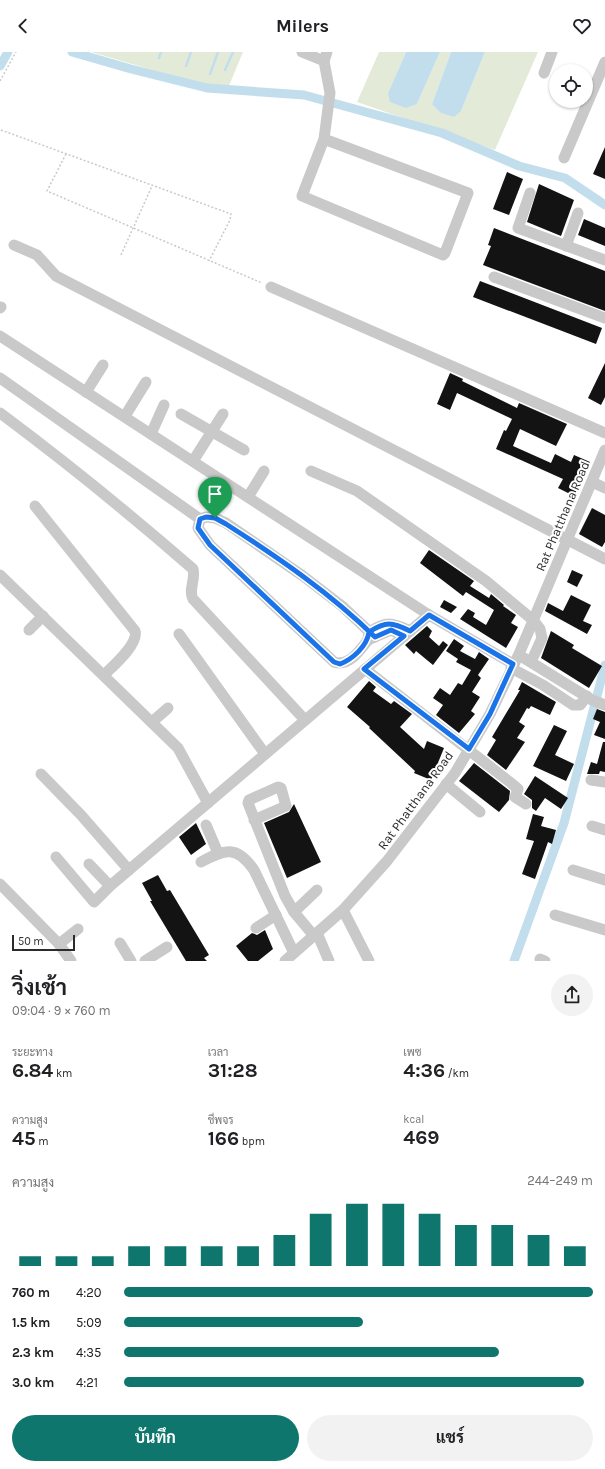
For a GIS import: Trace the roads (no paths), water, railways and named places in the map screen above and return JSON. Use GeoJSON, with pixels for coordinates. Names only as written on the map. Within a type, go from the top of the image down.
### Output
{"type":"FeatureCollection","features":[{"type":"Feature","properties":{"kind":"street"},"geometry":{"type":"LineString","coordinates":[[302,52],[325,57],[330,93],[324,139],[302,196],[442,255],[445,253],[468,195],[466,191],[324,139]]}},
{"type":"Feature","properties":{"kind":"street"},"geometry":{"type":"LineString","coordinates":[[544,74],[552,52]]}},
{"type":"Feature","properties":{"kind":"street"},"geometry":{"type":"LineString","coordinates":[[564,158],[605,62]]}},
{"type":"Feature","properties":{"kind":"street"},"geometry":{"type":"LineString","coordinates":[[530,193],[518,228],[605,260]]}},
{"type":"Feature","properties":{"kind":"street"},"geometry":{"type":"LineString","coordinates":[[566,246],[578,213]]}},
{"type":"Feature","properties":{"kind":"street"},"geometry":{"type":"LineString","coordinates":[[14,245],[37,255],[56,276],[605,559]]}},
{"type":"Feature","properties":{"kind":"street"},"geometry":{"type":"LineString","coordinates":[[494,277],[605,318]]}},
{"type":"Feature","properties":{"kind":"street"},"geometry":{"type":"LineString","coordinates":[[271,287],[605,433]]}},
{"type":"Feature","properties":{"kind":"street"},"geometry":{"type":"LineString","coordinates":[[0,336],[429,615],[514,662],[543,685],[573,705],[580,705],[590,698]]}},
{"type":"Feature","properties":{"kind":"street"},"geometry":{"type":"LineString","coordinates":[[86,392],[103,366]]}},
{"type":"Feature","properties":{"kind":"street"},"geometry":{"type":"LineString","coordinates":[[0,378],[200,519]]}},
{"type":"Feature","properties":{"kind":"street"},"geometry":{"type":"LineString","coordinates":[[124,416],[146,382]]}},
{"type":"Feature","properties":{"kind":"street"},"geometry":{"type":"LineString","coordinates":[[151,434],[164,405]]}},
{"type":"Feature","properties":{"kind":"street"},"geometry":{"type":"LineString","coordinates":[[0,413],[129,513],[193,569],[194,574],[191,591],[193,600],[305,720]]}},
{"type":"Feature","properties":{"kind":"street"},"geometry":{"type":"LineString","coordinates":[[181,414],[244,450]]}},
{"type":"Feature","properties":{"kind":"street"},"geometry":{"type":"LineString","coordinates":[[193,461],[224,414]]}},
{"type":"Feature","properties":{"kind":"street","name":"Rat Phatthana Road"},"geometry":{"type":"LineString","coordinates":[[284,961],[343,910],[387,861],[446,784],[469,749],[490,714],[514,662],[605,450]]}},
{"type":"Feature","properties":{"kind":"street"},"geometry":{"type":"LineString","coordinates":[[248,497],[264,471]]}},
{"type":"Feature","properties":{"kind":"street"},"geometry":{"type":"LineString","coordinates":[[311,471],[357,491],[486,581],[533,620],[540,629],[542,638],[531,662]]}},
{"type":"Feature","properties":{"kind":"street"},"geometry":{"type":"LineString","coordinates":[[592,482],[605,488]]}},
{"type":"Feature","properties":{"kind":"street"},"geometry":{"type":"LineString","coordinates":[[35,506],[135,631],[136,637],[131,646],[104,675]]}},
{"type":"Feature","properties":{"kind":"street"},"geometry":{"type":"LineString","coordinates":[[200,519],[206,517],[215,518],[260,546],[322,590],[371,636]]}},
{"type":"Feature","properties":{"kind":"street"},"geometry":{"type":"LineString","coordinates":[[200,519],[198,528],[210,545],[334,662],[340,664],[347,662],[384,624],[391,623],[407,633]]}},
{"type":"Feature","properties":{"kind":"street"},"geometry":{"type":"LineString","coordinates":[[0,575],[178,748],[208,803]]}},
{"type":"Feature","properties":{"kind":"street"},"geometry":{"type":"LineString","coordinates":[[56,857],[94,902],[110,886],[429,615]]}},
{"type":"Feature","properties":{"kind":"street"},"geometry":{"type":"LineString","coordinates":[[29,630],[43,616]]}},
{"type":"Feature","properties":{"kind":"street"},"geometry":{"type":"LineString","coordinates":[[179,634],[265,754]]}},
{"type":"Feature","properties":{"kind":"street"},"geometry":{"type":"LineString","coordinates":[[514,662],[531,662],[590,698],[605,704]]}},
{"type":"Feature","properties":{"kind":"street"},"geometry":{"type":"LineString","coordinates":[[364,669],[469,749],[516,788],[518,791],[515,797],[526,804]]}},
{"type":"Feature","properties":{"kind":"street"},"geometry":{"type":"LineString","coordinates":[[152,722],[168,708]]}},
{"type":"Feature","properties":{"kind":"street"},"geometry":{"type":"LineString","coordinates":[[41,774],[81,815],[129,870]]}},
{"type":"Feature","properties":{"kind":"street"},"geometry":{"type":"LineString","coordinates":[[591,780],[605,782]]}},
{"type":"Feature","properties":{"kind":"street"},"geometry":{"type":"LineString","coordinates":[[446,784],[480,812]]}},
{"type":"Feature","properties":{"kind":"street"},"geometry":{"type":"LineString","coordinates":[[254,820],[285,896],[294,912],[316,934],[329,961]]}},
{"type":"Feature","properties":{"kind":"street"},"geometry":{"type":"LineString","coordinates":[[206,825],[218,853]]}},
{"type":"Feature","properties":{"kind":"street"},"geometry":{"type":"LineString","coordinates":[[592,826],[605,830]]}},
{"type":"Feature","properties":{"kind":"street"},"geometry":{"type":"LineString","coordinates":[[201,862],[218,853],[232,851],[245,857],[254,870],[294,953]]}},
{"type":"Feature","properties":{"kind":"street"},"geometry":{"type":"LineString","coordinates":[[90,864],[110,886]]}},
{"type":"Feature","properties":{"kind":"street"},"geometry":{"type":"LineString","coordinates":[[573,870],[605,880]]}},
{"type":"Feature","properties":{"kind":"street"},"geometry":{"type":"LineString","coordinates":[[0,884],[60,944],[71,961]]}},
{"type":"Feature","properties":{"kind":"street"},"geometry":{"type":"LineString","coordinates":[[294,912],[317,890]]}},
{"type":"Feature","properties":{"kind":"street"},"geometry":{"type":"LineString","coordinates":[[343,910],[369,961]]}},
{"type":"Feature","properties":{"kind":"street"},"geometry":{"type":"LineString","coordinates":[[256,928],[276,915]]}},
{"type":"Feature","properties":{"kind":"street"},"geometry":{"type":"LineString","coordinates":[[555,915],[605,930]]}},
{"type":"Feature","properties":{"kind":"street"},"geometry":{"type":"LineString","coordinates":[[60,944],[78,928]]}},
{"type":"Feature","properties":{"kind":"street"},"geometry":{"type":"LineString","coordinates":[[120,943],[131,961]]}},
{"type":"Feature","properties":{"kind":"street"},"geometry":{"type":"LineString","coordinates":[[145,961],[167,947]]}},
{"type":"Feature","properties":{"kind":"water"},"geometry":{"type":"Polygon","coordinates":[[[406,52],[440,52],[417,104],[406,108],[390,102],[388,93],[406,52]]]}},
{"type":"Feature","properties":{"kind":"water"},"geometry":{"type":"Polygon","coordinates":[[[451,52],[485,52],[461,111],[454,117],[441,113],[432,104],[451,52]]]}},
{"type":"Feature","properties":{"kind":"waterway"},"geometry":{"type":"LineString","coordinates":[[0,66],[8,52]]}},
{"type":"Feature","properties":{"kind":"waterway"},"geometry":{"type":"LineString","coordinates":[[72,52],[131,69],[207,88],[304,95],[442,133],[519,166],[565,178],[605,205]]}},
{"type":"Feature","properties":{"kind":"waterway"},"geometry":{"type":"LineString","coordinates":[[159,58],[161,52]]}},
{"type":"Feature","properties":{"kind":"waterway"},"geometry":{"type":"LineString","coordinates":[[186,66],[191,52]]}},
{"type":"Feature","properties":{"kind":"waterway"},"geometry":{"type":"LineString","coordinates":[[210,74],[218,52]]}},
{"type":"Feature","properties":{"kind":"waterway"},"geometry":{"type":"LineString","coordinates":[[225,70],[233,52]]}},
{"type":"Feature","properties":{"kind":"waterway"},"geometry":{"type":"LineString","coordinates":[[514,961],[564,823],[605,665]]}}]}
